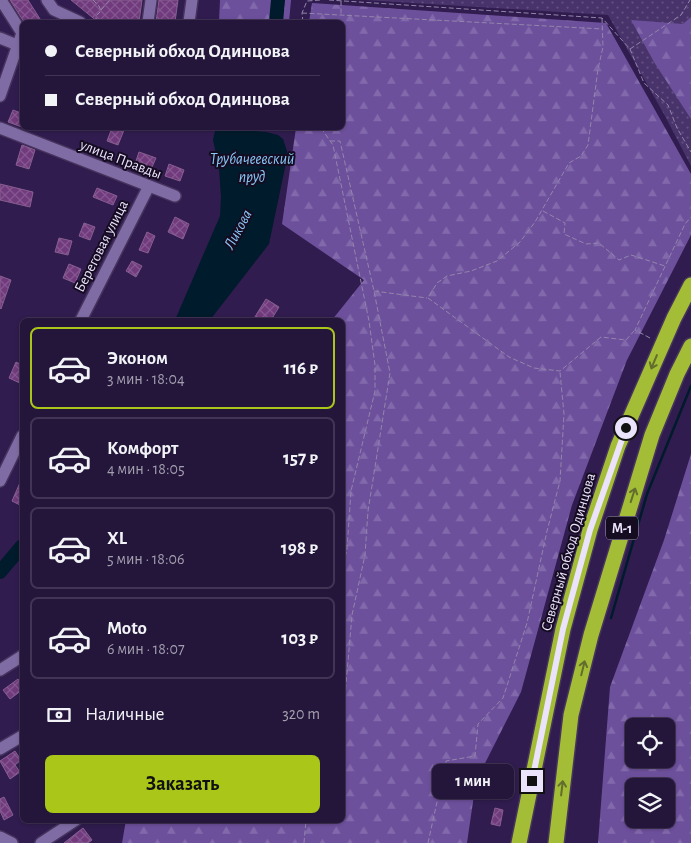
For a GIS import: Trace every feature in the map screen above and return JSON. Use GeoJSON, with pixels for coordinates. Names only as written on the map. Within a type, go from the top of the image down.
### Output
{"type":"FeatureCollection","features":[{"type":"Feature","properties":{"kind":"highway","name":"Северный обход Одинцова"},"geometry":{"type":"LineString","coordinates":[[519,843],[563,629],[590,530],[618,446],[674,318],[691,285]]}},
{"type":"Feature","properties":{"kind":"highway","name":"М-1"},"geometry":{"type":"LineString","coordinates":[[557,841],[571,715],[591,635],[652,435],[677,374],[691,346]]}},
{"type":"Feature","properties":{"kind":"street"},"geometry":{"type":"LineString","coordinates":[[0,0],[20,30]]}},
{"type":"Feature","properties":{"kind":"street"},"geometry":{"type":"LineString","coordinates":[[47,0],[54,10],[76,20]]}},
{"type":"Feature","properties":{"kind":"street"},"geometry":{"type":"LineString","coordinates":[[148,20],[151,0]]}},
{"type":"Feature","properties":{"kind":"street"},"geometry":{"type":"LineString","coordinates":[[189,20],[192,0]]}},
{"type":"Feature","properties":{"kind":"street"},"geometry":{"type":"LineString","coordinates":[[0,38],[20,47],[0,96]]}},
{"type":"Feature","properties":{"kind":"street","name":"улица Правды"},"geometry":{"type":"LineString","coordinates":[[0,128],[174,196]]}},
{"type":"Feature","properties":{"kind":"street","name":"Береговая улица"},"geometry":{"type":"LineString","coordinates":[[82,318],[149,186]]}},
{"type":"Feature","properties":{"kind":"street"},"geometry":{"type":"LineString","coordinates":[[0,481],[20,440]]}},
{"type":"Feature","properties":{"kind":"street"},"geometry":{"type":"LineString","coordinates":[[0,670],[20,657]]}},
{"type":"Feature","properties":{"kind":"street"},"geometry":{"type":"LineString","coordinates":[[0,749],[20,737]]}},
{"type":"Feature","properties":{"kind":"street"},"geometry":{"type":"LineString","coordinates":[[41,843],[71,823]]}},
{"type":"Feature","properties":{"kind":"street"},"geometry":{"type":"LineString","coordinates":[[0,837],[12,843]]}},
{"type":"Feature","properties":{"kind":"path"},"geometry":{"type":"LineString","coordinates":[[93,0],[100,6],[100,10]]}},
{"type":"Feature","properties":{"kind":"path"},"geometry":{"type":"LineString","coordinates":[[99,20],[96,19],[96,16],[110,0]]}},
{"type":"Feature","properties":{"kind":"path"},"geometry":{"type":"LineString","coordinates":[[303,20],[302,13],[307,1],[320,0]]}},
{"type":"Feature","properties":{"kind":"path"},"geometry":{"type":"LineString","coordinates":[[329,0],[602,18],[630,49],[644,83],[668,104],[677,128],[691,152]]}},
{"type":"Feature","properties":{"kind":"path"},"geometry":{"type":"LineString","coordinates":[[630,49],[681,16],[690,0]]}},
{"type":"Feature","properties":{"kind":"path"},"geometry":{"type":"LineString","coordinates":[[341,1],[341,15]]}},
{"type":"Feature","properties":{"kind":"path"},"geometry":{"type":"LineString","coordinates":[[302,13],[603,29]]}},
{"type":"Feature","properties":{"kind":"path"},"geometry":{"type":"LineString","coordinates":[[428,298],[437,283],[446,276],[471,271],[497,261],[520,242],[536,222],[569,163],[581,156],[588,145],[598,69],[603,47],[602,18]]}},
{"type":"Feature","properties":{"kind":"path"},"geometry":{"type":"LineString","coordinates":[[322,130],[333,145],[369,321],[375,365],[375,391],[351,491],[345,557]]}},
{"type":"Feature","properties":{"kind":"path"},"geometry":{"type":"LineString","coordinates":[[330,142],[340,141],[390,373],[368,511],[365,555],[352,615],[345,696]]}},
{"type":"Feature","properties":{"kind":"path"},"geometry":{"type":"LineString","coordinates":[[542,210],[565,223],[564,234],[586,244],[599,244],[620,260],[631,255],[665,266]]}},
{"type":"Feature","properties":{"kind":"path"},"geometry":{"type":"LineString","coordinates":[[374,292],[428,298],[510,357],[534,368],[560,371],[601,337],[626,340],[635,330],[685,224],[691,217]]}},
{"type":"Feature","properties":{"kind":"path"},"geometry":{"type":"LineString","coordinates":[[635,330],[650,338]]}},
{"type":"Feature","properties":{"kind":"path"},"geometry":{"type":"LineString","coordinates":[[428,843],[446,761],[475,756],[478,724],[503,698],[527,622],[531,598],[560,481],[564,414],[560,371]]}},
{"type":"Feature","properties":{"kind":"path"},"geometry":{"type":"LineString","coordinates":[[304,843],[306,823]]}},
{"type":"Feature","properties":{"kind":"shaded area"},"geometry":{"type":"Polygon","coordinates":[[[365,0],[691,0],[691,166],[608,15],[365,0]]]}},
{"type":"Feature","properties":{"kind":"green space"},"geometry":{"type":"Polygon","coordinates":[[[220,0],[291,0],[289,20],[219,20],[220,0]]]}},
{"type":"Feature","properties":{"kind":"green space"},"geometry":{"type":"Polygon","coordinates":[[[312,3],[606,23],[691,174],[691,235],[627,360],[572,505],[521,692],[476,781],[467,843],[122,843],[125,823],[345,823],[345,318],[334,318],[364,280],[282,224],[296,130],[345,130],[345,20],[309,20],[312,3]]]}},
{"type":"Feature","properties":{"kind":"green space"},"geometry":{"type":"Polygon","coordinates":[[[691,17],[691,119],[654,62],[631,20],[683,24],[691,17]]]}},
{"type":"Feature","properties":{"kind":"green space"},"geometry":{"type":"Polygon","coordinates":[[[691,454],[691,843],[598,843],[610,687],[664,540],[691,454]]]}},
{"type":"Feature","properties":{"kind":"water","name":"Трубачеевский пруд"},"geometry":{"type":"Polygon","coordinates":[[[244,130],[278,135],[283,139],[287,151],[286,163],[269,244],[212,318],[176,318],[220,216],[219,168],[213,140],[215,131],[244,130]]]}},
{"type":"Feature","properties":{"kind":"building"},"geometry":{"type":"Polygon","coordinates":[[[10,0],[28,0],[41,20],[23,20],[10,0]]]}},
{"type":"Feature","properties":{"kind":"building"},"geometry":{"type":"Polygon","coordinates":[[[71,0],[142,0],[139,20],[96,20],[71,0]]]}},
{"type":"Feature","properties":{"kind":"building"},"geometry":{"type":"Polygon","coordinates":[[[159,0],[178,0],[175,20],[156,20],[159,0]]]}},
{"type":"Feature","properties":{"kind":"building"},"geometry":{"type":"Polygon","coordinates":[[[13,110],[20,113],[20,126],[8,122],[13,110]]]}},
{"type":"Feature","properties":{"kind":"building"},"geometry":{"type":"Polygon","coordinates":[[[111,130],[124,130],[118,145],[107,141],[111,130]]]}},
{"type":"Feature","properties":{"kind":"building"},"geometry":{"type":"Polygon","coordinates":[[[22,145],[35,150],[29,169],[16,165],[22,145]]]}},
{"type":"Feature","properties":{"kind":"building"},"geometry":{"type":"Polygon","coordinates":[[[139,152],[156,158],[152,167],[136,161],[139,152]]]}},
{"type":"Feature","properties":{"kind":"building"},"geometry":{"type":"Polygon","coordinates":[[[169,164],[184,170],[180,181],[165,176],[169,164]]]}},
{"type":"Feature","properties":{"kind":"building"},"geometry":{"type":"Polygon","coordinates":[[[0,184],[33,192],[30,207],[0,200],[0,184]]]}},
{"type":"Feature","properties":{"kind":"building"},"geometry":{"type":"Polygon","coordinates":[[[97,188],[117,196],[113,205],[93,197],[97,188]]]}},
{"type":"Feature","properties":{"kind":"building"},"geometry":{"type":"Polygon","coordinates":[[[175,217],[189,224],[183,239],[168,232],[175,217]]]}},
{"type":"Feature","properties":{"kind":"building"},"geometry":{"type":"Polygon","coordinates":[[[84,223],[95,227],[90,240],[79,236],[84,223]]]}},
{"type":"Feature","properties":{"kind":"building"},"geometry":{"type":"Polygon","coordinates":[[[147,232],[155,236],[148,253],[139,250],[147,232]]]}},
{"type":"Feature","properties":{"kind":"building"},"geometry":{"type":"Polygon","coordinates":[[[59,238],[72,241],[68,255],[55,252],[59,238]]]}},
{"type":"Feature","properties":{"kind":"building"},"geometry":{"type":"Polygon","coordinates":[[[132,261],[142,266],[136,277],[126,271],[132,261]]]}},
{"type":"Feature","properties":{"kind":"building"},"geometry":{"type":"Polygon","coordinates":[[[69,264],[81,269],[75,283],[63,278],[69,264]]]}},
{"type":"Feature","properties":{"kind":"building"},"geometry":{"type":"Polygon","coordinates":[[[0,276],[11,280],[1,309],[0,308],[0,276]]]}},
{"type":"Feature","properties":{"kind":"building"},"geometry":{"type":"Polygon","coordinates":[[[266,299],[279,307],[272,318],[254,318],[266,299]]]}},
{"type":"Feature","properties":{"kind":"building"},"geometry":{"type":"Polygon","coordinates":[[[16,362],[20,364],[20,383],[9,378],[16,362]]]}},
{"type":"Feature","properties":{"kind":"building"},"geometry":{"type":"Polygon","coordinates":[[[20,483],[20,505],[12,501],[20,483]]]}},
{"type":"Feature","properties":{"kind":"building"},"geometry":{"type":"Polygon","coordinates":[[[18,679],[20,682],[20,692],[10,699],[3,690],[18,679]]]}},
{"type":"Feature","properties":{"kind":"building"},"geometry":{"type":"Polygon","coordinates":[[[15,751],[20,761],[15,765],[20,772],[10,779],[0,761],[15,751]]]}},
{"type":"Feature","properties":{"kind":"building"},"geometry":{"type":"Polygon","coordinates":[[[4,797],[13,815],[4,820],[0,811],[0,799],[4,797]]]}},
{"type":"Feature","properties":{"kind":"building"},"geometry":{"type":"Polygon","coordinates":[[[495,808],[503,810],[500,826],[491,824],[495,808]]]}},
{"type":"Feature","properties":{"kind":"building"},"geometry":{"type":"Polygon","coordinates":[[[83,828],[92,840],[88,843],[64,843],[83,828]]]}},
{"type":"Feature","properties":{"kind":"waterway","name":"Ликова"},"geometry":{"type":"LineString","coordinates":[[276,20],[278,0]]}},
{"type":"Feature","properties":{"kind":"waterway"},"geometry":{"type":"LineString","coordinates":[[611,618],[647,494],[691,386]]}},
{"type":"Feature","properties":{"kind":"waterway","name":"Ликова"},"geometry":{"type":"LineString","coordinates":[[0,572],[20,548]]}},
{"type":"Feature","properties":{"kind":"route"},"geometry":{"type":"LineString","coordinates":[[532,781],[563,629],[590,530],[618,446],[626,428]]}}]}
